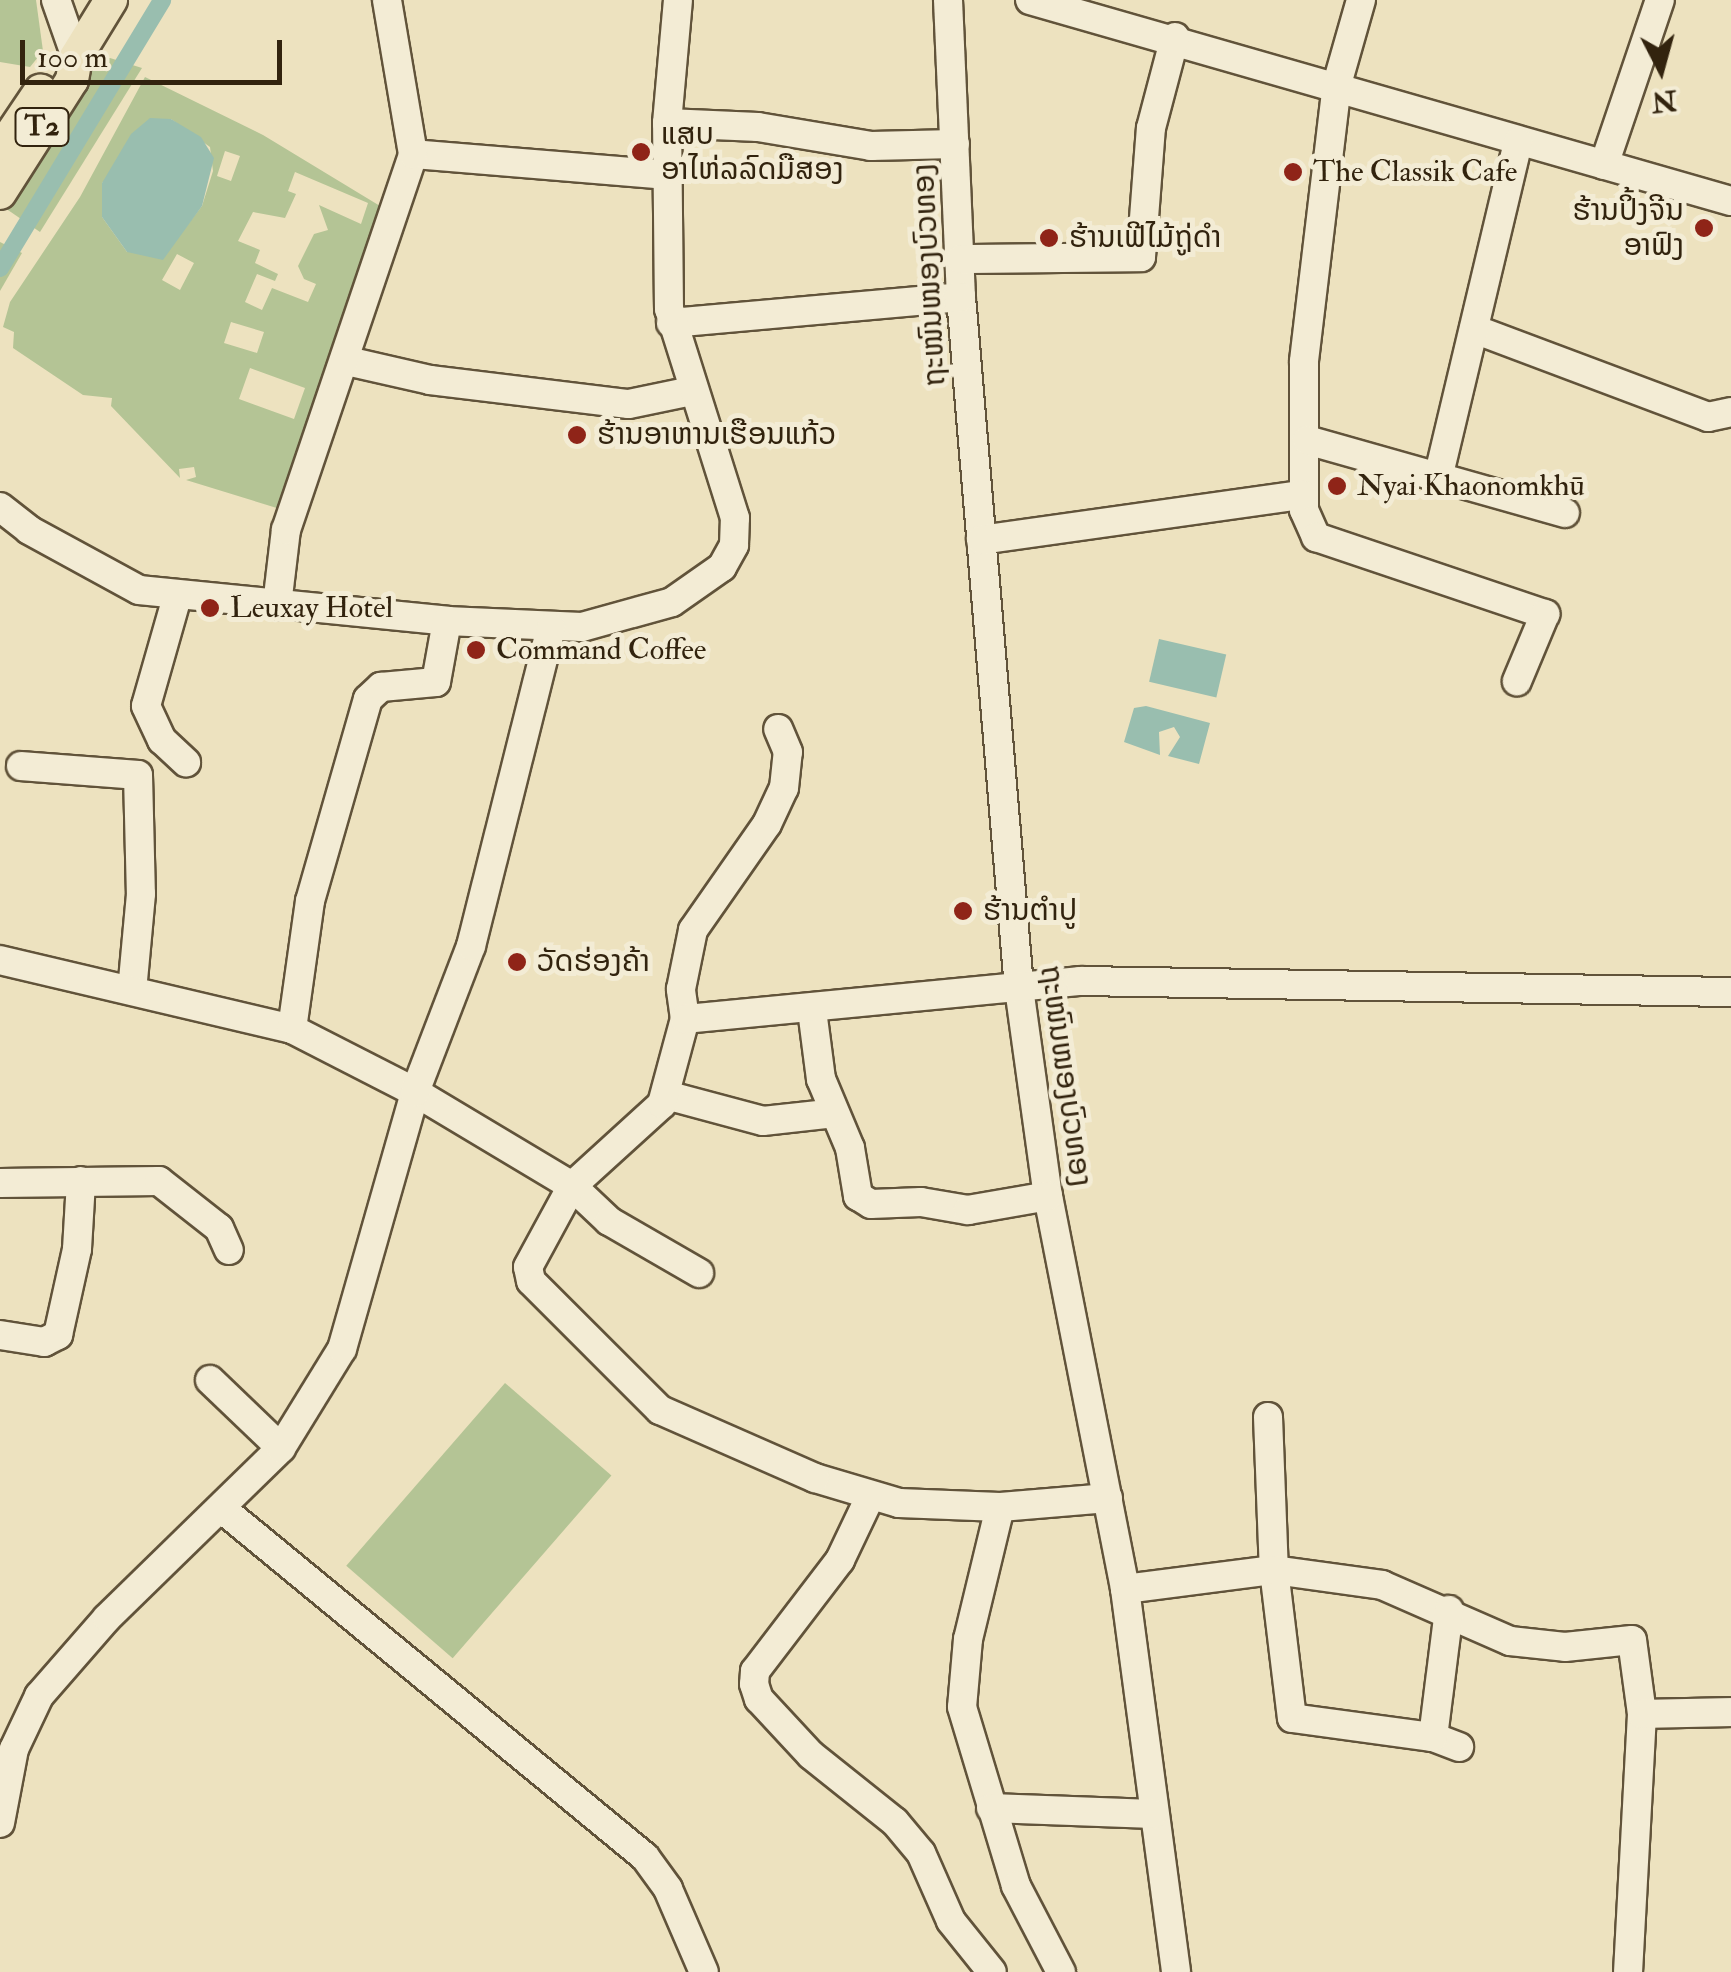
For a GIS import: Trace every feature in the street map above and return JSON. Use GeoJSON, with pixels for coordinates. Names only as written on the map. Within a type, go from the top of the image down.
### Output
{"type":"FeatureCollection","features":[{"type":"Feature","properties":{"kind":"main road","name":"T2"},"geometry":{"type":"LineString","coordinates":[[0,194],[72,80],[76,57],[111,0]]}},
{"type":"Feature","properties":{"kind":"main road","name":"T2"},"geometry":{"type":"LineString","coordinates":[[5,134],[56,67],[76,57]]}},
{"type":"Feature","properties":{"kind":"street"},"geometry":{"type":"LineString","coordinates":[[56,0],[76,57]]}},
{"type":"Feature","properties":{"kind":"street"},"geometry":{"type":"LineString","coordinates":[[277,605],[286,530],[347,361],[414,154],[388,0]]}},
{"type":"Feature","properties":{"kind":"street"},"geometry":{"type":"LineString","coordinates":[[0,507],[116,579],[177,597],[446,621],[551,628],[642,612],[672,602],[722,567],[734,545],[735,518],[671,322],[668,123],[678,0]]}},
{"type":"Feature","properties":{"kind":"street","name":"ຖະໜົນໜອງບົວທອງ"},"geometry":{"type":"LineString","coordinates":[[948,0],[961,297],[1020,988],[1048,1196],[1125,1589],[1153,1814],[1178,1972]]}},
{"type":"Feature","properties":{"kind":"street"},"geometry":{"type":"LineString","coordinates":[[1030,0],[1174,37],[1731,202]]}},
{"type":"Feature","properties":{"kind":"street"},"geometry":{"type":"LineString","coordinates":[[1360,0],[1336,84],[1304,362],[1307,440],[1302,495],[1316,537],[1545,614],[1517,681]]}},
{"type":"Feature","properties":{"kind":"street"},"geometry":{"type":"LineString","coordinates":[[1604,165],[1660,0]]}},
{"type":"Feature","properties":{"kind":"street"},"geometry":{"type":"LineString","coordinates":[[961,260],[1140,257],[1150,128],[1174,37]]}},
{"type":"Feature","properties":{"kind":"street"},"geometry":{"type":"LineString","coordinates":[[668,123],[758,127],[871,146],[955,144]]}},
{"type":"Feature","properties":{"kind":"street"},"geometry":{"type":"LineString","coordinates":[[1440,474],[1518,142]]}},
{"type":"Feature","properties":{"kind":"street"},"geometry":{"type":"LineString","coordinates":[[414,154],[669,175]]}},
{"type":"Feature","properties":{"kind":"street"},"geometry":{"type":"LineString","coordinates":[[671,322],[961,297]]}},
{"type":"Feature","properties":{"kind":"street"},"geometry":{"type":"LineString","coordinates":[[1474,329],[1708,417],[1731,412]]}},
{"type":"Feature","properties":{"kind":"street"},"geometry":{"type":"LineString","coordinates":[[347,361],[430,380],[629,404],[692,391]]}},
{"type":"Feature","properties":{"kind":"street"},"geometry":{"type":"LineString","coordinates":[[1307,440],[1440,474],[1565,513]]}},
{"type":"Feature","properties":{"kind":"street"},"geometry":{"type":"LineString","coordinates":[[981,540],[1302,495]]}},
{"type":"Feature","properties":{"kind":"street"},"geometry":{"type":"LineString","coordinates":[[177,597],[146,706],[162,740],[186,762]]}},
{"type":"Feature","properties":{"kind":"street"},"geometry":{"type":"LineString","coordinates":[[292,1029],[310,902],[368,699],[381,687],[436,682],[446,621]]}},
{"type":"Feature","properties":{"kind":"street"},"geometry":{"type":"LineString","coordinates":[[0,1823],[14,1749],[40,1696],[108,1618],[281,1448],[342,1349],[415,1092],[471,946],[551,628]]}},
{"type":"Feature","properties":{"kind":"street"},"geometry":{"type":"LineString","coordinates":[[778,728],[788,752],[784,788],[767,824],[694,930],[681,989],[685,1019],[666,1094],[652,1119],[572,1186],[528,1266],[531,1280],[660,1410],[870,1498],[1000,1507],[1108,1498]]}},
{"type":"Feature","properties":{"kind":"street"},"geometry":{"type":"LineString","coordinates":[[21,766],[138,775],[141,894],[132,990]]}},
{"type":"Feature","properties":{"kind":"street"},"geometry":{"type":"LineString","coordinates":[[0,960],[292,1029],[415,1092],[572,1186],[609,1221],[699,1273]]}},
{"type":"Feature","properties":{"kind":"street"},"geometry":{"type":"LineString","coordinates":[[685,1019],[812,1010],[1080,981],[1731,992]]}},
{"type":"Feature","properties":{"kind":"street"},"geometry":{"type":"LineString","coordinates":[[812,1010],[821,1079],[850,1148],[852,1183],[871,1204],[920,1202],[968,1210],[1048,1196]]}},
{"type":"Feature","properties":{"kind":"street"},"geometry":{"type":"LineString","coordinates":[[666,1094],[763,1120],[836,1113]]}},
{"type":"Feature","properties":{"kind":"street"},"geometry":{"type":"LineString","coordinates":[[0,1335],[44,1342],[58,1335],[77,1249],[82,1180]]}},
{"type":"Feature","properties":{"kind":"street"},"geometry":{"type":"LineString","coordinates":[[0,1183],[163,1183],[219,1228],[229,1250]]}},
{"type":"Feature","properties":{"kind":"street"},"geometry":{"type":"LineString","coordinates":[[210,1380],[281,1448]]}},
{"type":"Feature","properties":{"kind":"street"},"geometry":{"type":"LineString","coordinates":[[1268,1417],[1274,1570],[1292,1718],[1446,1742],[1449,1610]]}},
{"type":"Feature","properties":{"kind":"street"},"geometry":{"type":"LineString","coordinates":[[870,1498],[840,1560],[756,1671],[754,1684],[759,1699],[811,1754],[904,1832],[920,1853],[951,1921],[992,1972]]}},
{"type":"Feature","properties":{"kind":"street"},"geometry":{"type":"LineString","coordinates":[[1000,1507],[968,1639],[962,1707],[1016,1886],[1061,1972]]}},
{"type":"Feature","properties":{"kind":"street"},"geometry":{"type":"LineString","coordinates":[[221,1508],[645,1857],[668,1889],[704,1972]]}},
{"type":"Feature","properties":{"kind":"street"},"geometry":{"type":"LineString","coordinates":[[1125,1589],[1274,1570],[1382,1585],[1449,1610],[1510,1640],[1548,1647],[1632,1640],[1642,1714],[1628,1972]]}},
{"type":"Feature","properties":{"kind":"street"},"geometry":{"type":"LineString","coordinates":[[1642,1714],[1731,1712]]}},
{"type":"Feature","properties":{"kind":"street"},"geometry":{"type":"LineString","coordinates":[[991,1808],[1153,1814]]}},
{"type":"Feature","properties":{"kind":"shaded area"},"geometry":{"type":"Polygon","coordinates":[[[0,0],[36,0],[43,51],[30,67],[0,62],[0,0]]]}},
{"type":"Feature","properties":{"kind":"shaded area"},"geometry":{"type":"Polygon","coordinates":[[[110,58],[142,68],[40,232],[5,208],[98,61],[110,58]]]}},
{"type":"Feature","properties":{"kind":"shaded area"},"geometry":{"type":"Polygon","coordinates":[[[145,77],[263,135],[385,209],[280,509],[186,480],[196,477],[194,467],[179,469],[180,478],[111,406],[112,398],[83,395],[13,348],[14,332],[3,327],[10,302],[80,197],[145,77]],[[171,119],[102,183],[102,217],[127,252],[168,250],[202,206],[213,171],[210,147],[171,119]],[[225,151],[217,176],[231,181],[240,156],[225,151]],[[295,172],[288,191],[296,194],[285,218],[253,212],[238,241],[260,250],[255,263],[278,274],[275,281],[257,274],[245,302],[262,310],[272,288],[308,302],[316,284],[304,279],[298,266],[314,234],[328,230],[319,205],[361,224],[368,203],[295,172]],[[177,254],[162,280],[180,290],[194,263],[177,254]],[[231,322],[224,343],[257,353],[264,332],[231,322]],[[250,368],[239,399],[294,419],[305,388],[250,368]]]}},
{"type":"Feature","properties":{"kind":"shaded area"},"geometry":{"type":"Polygon","coordinates":[[[150,118],[171,119],[201,137],[214,158],[202,206],[163,260],[127,252],[102,217],[102,183],[131,134],[150,118]]]}},
{"type":"Feature","properties":{"kind":"shaded area"},"geometry":{"type":"Polygon","coordinates":[[[0,242],[22,253],[0,291],[0,242]]]}},
{"type":"Feature","properties":{"kind":"shaded area"},"geometry":{"type":"Polygon","coordinates":[[[1159,639],[1226,655],[1216,697],[1149,682],[1159,639]]]}},
{"type":"Feature","properties":{"kind":"shaded area"},"geometry":{"type":"Polygon","coordinates":[[[1146,706],[1210,723],[1199,764],[1168,756],[1180,737],[1174,727],[1159,732],[1160,755],[1124,742],[1134,708],[1146,706]]]}},
{"type":"Feature","properties":{"kind":"shaded area"},"geometry":{"type":"Polygon","coordinates":[[[505,1383],[611,1476],[453,1658],[346,1566],[505,1383]]]}},
{"type":"Feature","properties":{"kind":"waterway"},"geometry":{"type":"LineString","coordinates":[[0,268],[162,0]]}},
{"type":"Feature","properties":{"kind":"place","name":"ແສບ ອາໄຫ່ລລົດມືສອງ"},"geometry":{"type":"Point","coordinates":[641,152]}},
{"type":"Feature","properties":{"kind":"place","name":"The Classik Cafe"},"geometry":{"type":"Point","coordinates":[1293,172]}},
{"type":"Feature","properties":{"kind":"place","name":"ຮ້ານປິ້ງຈີນ ອາຟົງ"},"geometry":{"type":"Point","coordinates":[1704,228]}},
{"type":"Feature","properties":{"kind":"place","name":"ຮ້ານເຟີໄມ້ຖູ່ດຳ"},"geometry":{"type":"Point","coordinates":[1049,238]}},
{"type":"Feature","properties":{"kind":"place","name":"ຮ້ານອາຫານເຮືອນແກ້ວ"},"geometry":{"type":"Point","coordinates":[577,435]}},
{"type":"Feature","properties":{"kind":"place","name":"Nyai Khaonomkhū"},"geometry":{"type":"Point","coordinates":[1337,486]}},
{"type":"Feature","properties":{"kind":"place","name":"Leuxay Hotel"},"geometry":{"type":"Point","coordinates":[210,608]}},
{"type":"Feature","properties":{"kind":"place","name":"Command Coffee"},"geometry":{"type":"Point","coordinates":[476,650]}},
{"type":"Feature","properties":{"kind":"place","name":"ຮ້ານຕຳປູ"},"geometry":{"type":"Point","coordinates":[963,911]}},
{"type":"Feature","properties":{"kind":"place","name":"ວັດຮ່ອງຄ້າ"},"geometry":{"type":"Point","coordinates":[517,962]}}]}
